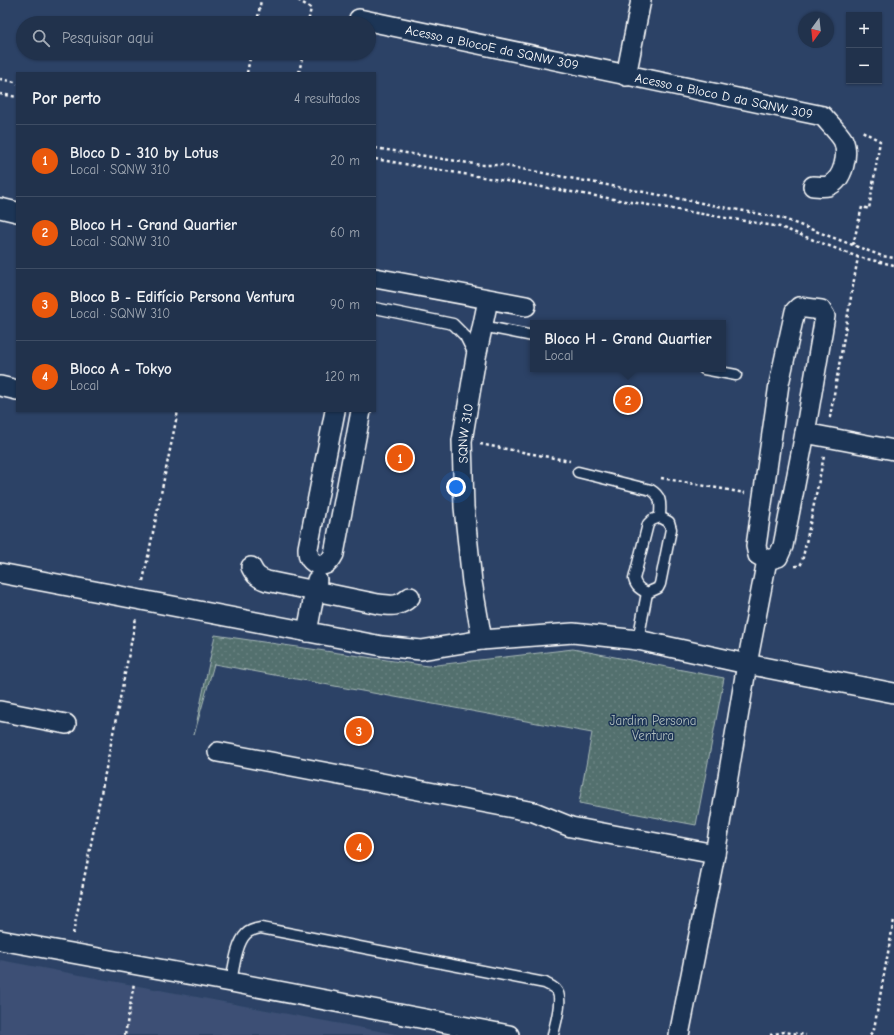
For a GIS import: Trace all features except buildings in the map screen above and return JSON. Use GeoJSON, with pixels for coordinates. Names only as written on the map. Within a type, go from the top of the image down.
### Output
{"type":"FeatureCollection","features":[{"type":"Feature","properties":{"kind":"street"},"geometry":{"type":"LineString","coordinates":[[626,76],[641,0]]}},
{"type":"Feature","properties":{"kind":"street","name":"Acesso a BlocoE da SQNW 309"},"geometry":{"type":"LineString","coordinates":[[376,23],[626,76]]}},
{"type":"Feature","properties":{"kind":"street","name":"Acesso a Bloco D da SQNW 309"},"geometry":{"type":"LineString","coordinates":[[626,76],[823,116],[842,139],[845,148],[845,158],[841,173],[835,182],[828,186],[813,186]]}},
{"type":"Feature","properties":{"kind":"street"},"geometry":{"type":"LineString","coordinates":[[0,208],[16,212]]}},
{"type":"Feature","properties":{"kind":"street"},"geometry":{"type":"LineString","coordinates":[[376,278],[526,306]]}},
{"type":"Feature","properties":{"kind":"street","name":"SQNW 310"},"geometry":{"type":"LineString","coordinates":[[482,640],[472,582],[464,507],[462,441],[476,357],[488,300]]}},
{"type":"Feature","properties":{"kind":"street"},"geometry":{"type":"LineString","coordinates":[[799,307],[821,310],[825,316],[805,433],[783,546],[778,558],[767,560],[758,555],[756,546],[779,384],[795,311],[799,307]]}},
{"type":"Feature","properties":{"kind":"street"},"geometry":{"type":"LineString","coordinates":[[0,386],[16,390]]}},
{"type":"Feature","properties":{"kind":"street"},"geometry":{"type":"LineString","coordinates":[[335,412],[308,548],[309,557],[312,562],[320,565],[326,564],[331,560],[334,554],[361,412]]}},
{"type":"Feature","properties":{"kind":"street"},"geometry":{"type":"LineString","coordinates":[[805,433],[894,450]]}},
{"type":"Feature","properties":{"kind":"street"},"geometry":{"type":"LineString","coordinates":[[680,1035],[715,854],[747,664],[767,560]]}},
{"type":"Feature","properties":{"kind":"street"},"geometry":{"type":"LineString","coordinates":[[307,632],[320,565]]}},
{"type":"Feature","properties":{"kind":"street"},"geometry":{"type":"LineString","coordinates":[[251,567],[259,578],[266,581],[388,606],[398,606],[410,597]]}},
{"type":"Feature","properties":{"kind":"street"},"geometry":{"type":"LineString","coordinates":[[0,573],[382,646],[421,650],[482,640],[572,633],[638,640],[747,664],[894,693]]}},
{"type":"Feature","properties":{"kind":"street"},"geometry":{"type":"LineString","coordinates":[[0,711],[66,724]]}},
{"type":"Feature","properties":{"kind":"street"},"geometry":{"type":"LineString","coordinates":[[218,752],[534,812],[571,826],[715,854]]}},
{"type":"Feature","properties":{"kind":"street"},"geometry":{"type":"LineString","coordinates":[[0,940],[231,982],[434,1028],[509,1035]]}},
{"type":"Feature","properties":{"kind":"lane"},"geometry":{"type":"LineString","coordinates":[[376,308],[453,324],[464,336],[476,357]]}},
{"type":"Feature","properties":{"kind":"lane"},"geometry":{"type":"LineString","coordinates":[[482,326],[530,335]]}},
{"type":"Feature","properties":{"kind":"lane"},"geometry":{"type":"LineString","coordinates":[[720,372],[736,375]]}},
{"type":"Feature","properties":{"kind":"lane"},"geometry":{"type":"LineString","coordinates":[[578,472],[651,490],[660,498],[660,517]]}},
{"type":"Feature","properties":{"kind":"lane"},"geometry":{"type":"LineString","coordinates":[[647,593],[658,588],[660,584],[671,529],[668,522],[660,517]]}},
{"type":"Feature","properties":{"kind":"lane"},"geometry":{"type":"LineString","coordinates":[[647,593],[635,584],[634,579],[648,524],[652,520],[660,517]]}},
{"type":"Feature","properties":{"kind":"lane"},"geometry":{"type":"LineString","coordinates":[[638,640],[647,593]]}},
{"type":"Feature","properties":{"kind":"lane"},"geometry":{"type":"LineString","coordinates":[[231,982],[240,943],[246,933],[253,929],[261,928],[545,983],[556,990],[560,998],[553,1035]]}},
{"type":"Feature","properties":{"kind":"path"},"geometry":{"type":"LineString","coordinates":[[258,16],[261,0]]}},
{"type":"Feature","properties":{"kind":"path"},"geometry":{"type":"LineString","coordinates":[[298,0],[310,8],[309,16]]}},
{"type":"Feature","properties":{"kind":"path"},"geometry":{"type":"LineString","coordinates":[[247,72],[250,60]]}},
{"type":"Feature","properties":{"kind":"path"},"geometry":{"type":"LineString","coordinates":[[299,72],[302,60]]}},
{"type":"Feature","properties":{"kind":"path"},"geometry":{"type":"LineString","coordinates":[[0,79],[16,83]]}},
{"type":"Feature","properties":{"kind":"path"},"geometry":{"type":"LineString","coordinates":[[0,94],[16,97]]}},
{"type":"Feature","properties":{"kind":"path"},"geometry":{"type":"LineString","coordinates":[[376,148],[481,165],[501,165],[781,218],[882,256],[894,258]]}},
{"type":"Feature","properties":{"kind":"path"},"geometry":{"type":"LineString","coordinates":[[376,159],[780,227],[858,257],[894,265]]}},
{"type":"Feature","properties":{"kind":"path"},"geometry":{"type":"LineString","coordinates":[[838,418],[830,417],[858,257]]}},
{"type":"Feature","properties":{"kind":"path"},"geometry":{"type":"LineString","coordinates":[[69,952],[178,412]]}},
{"type":"Feature","properties":{"kind":"path"},"geometry":{"type":"LineString","coordinates":[[792,566],[800,566],[802,562],[825,450]]}},
{"type":"Feature","properties":{"kind":"path"},"geometry":{"type":"LineString","coordinates":[[870,1035],[874,1029],[894,920]]}},
{"type":"Feature","properties":{"kind":"path"},"geometry":{"type":"LineString","coordinates":[[125,1035],[137,965]]}},
{"type":"Feature","properties":{"kind":"path"},"geometry":{"type":"LineString","coordinates":[[770,1035],[784,1032],[806,1035]]}},
{"type":"Feature","properties":{"kind":"shaded area"},"geometry":{"type":"Polygon","coordinates":[[[0,960],[400,1035],[0,1035],[0,960]]]}},
{"type":"Feature","properties":{"kind":"green space","name":"Jardim Persona Ventura"},"geometry":{"type":"Polygon","coordinates":[[[215,635],[428,666],[573,649],[724,678],[696,825],[579,803],[592,733],[214,664],[194,735],[215,635]]]}},
{"type":"Feature","properties":{"kind":"place","name":"Bloco H - Grand Quartier"},"geometry":{"type":"Point","coordinates":[628,400]}},
{"type":"Feature","properties":{"kind":"place","name":"Bloco D - 310 by Lotus"},"geometry":{"type":"Point","coordinates":[400,458]}},
{"type":"Feature","properties":{"kind":"place","name":"Bloco B - Edifício Persona Ventura"},"geometry":{"type":"Point","coordinates":[359,731]}},
{"type":"Feature","properties":{"kind":"place","name":"Bloco A - Tokyo"},"geometry":{"type":"Point","coordinates":[359,847]}}]}
